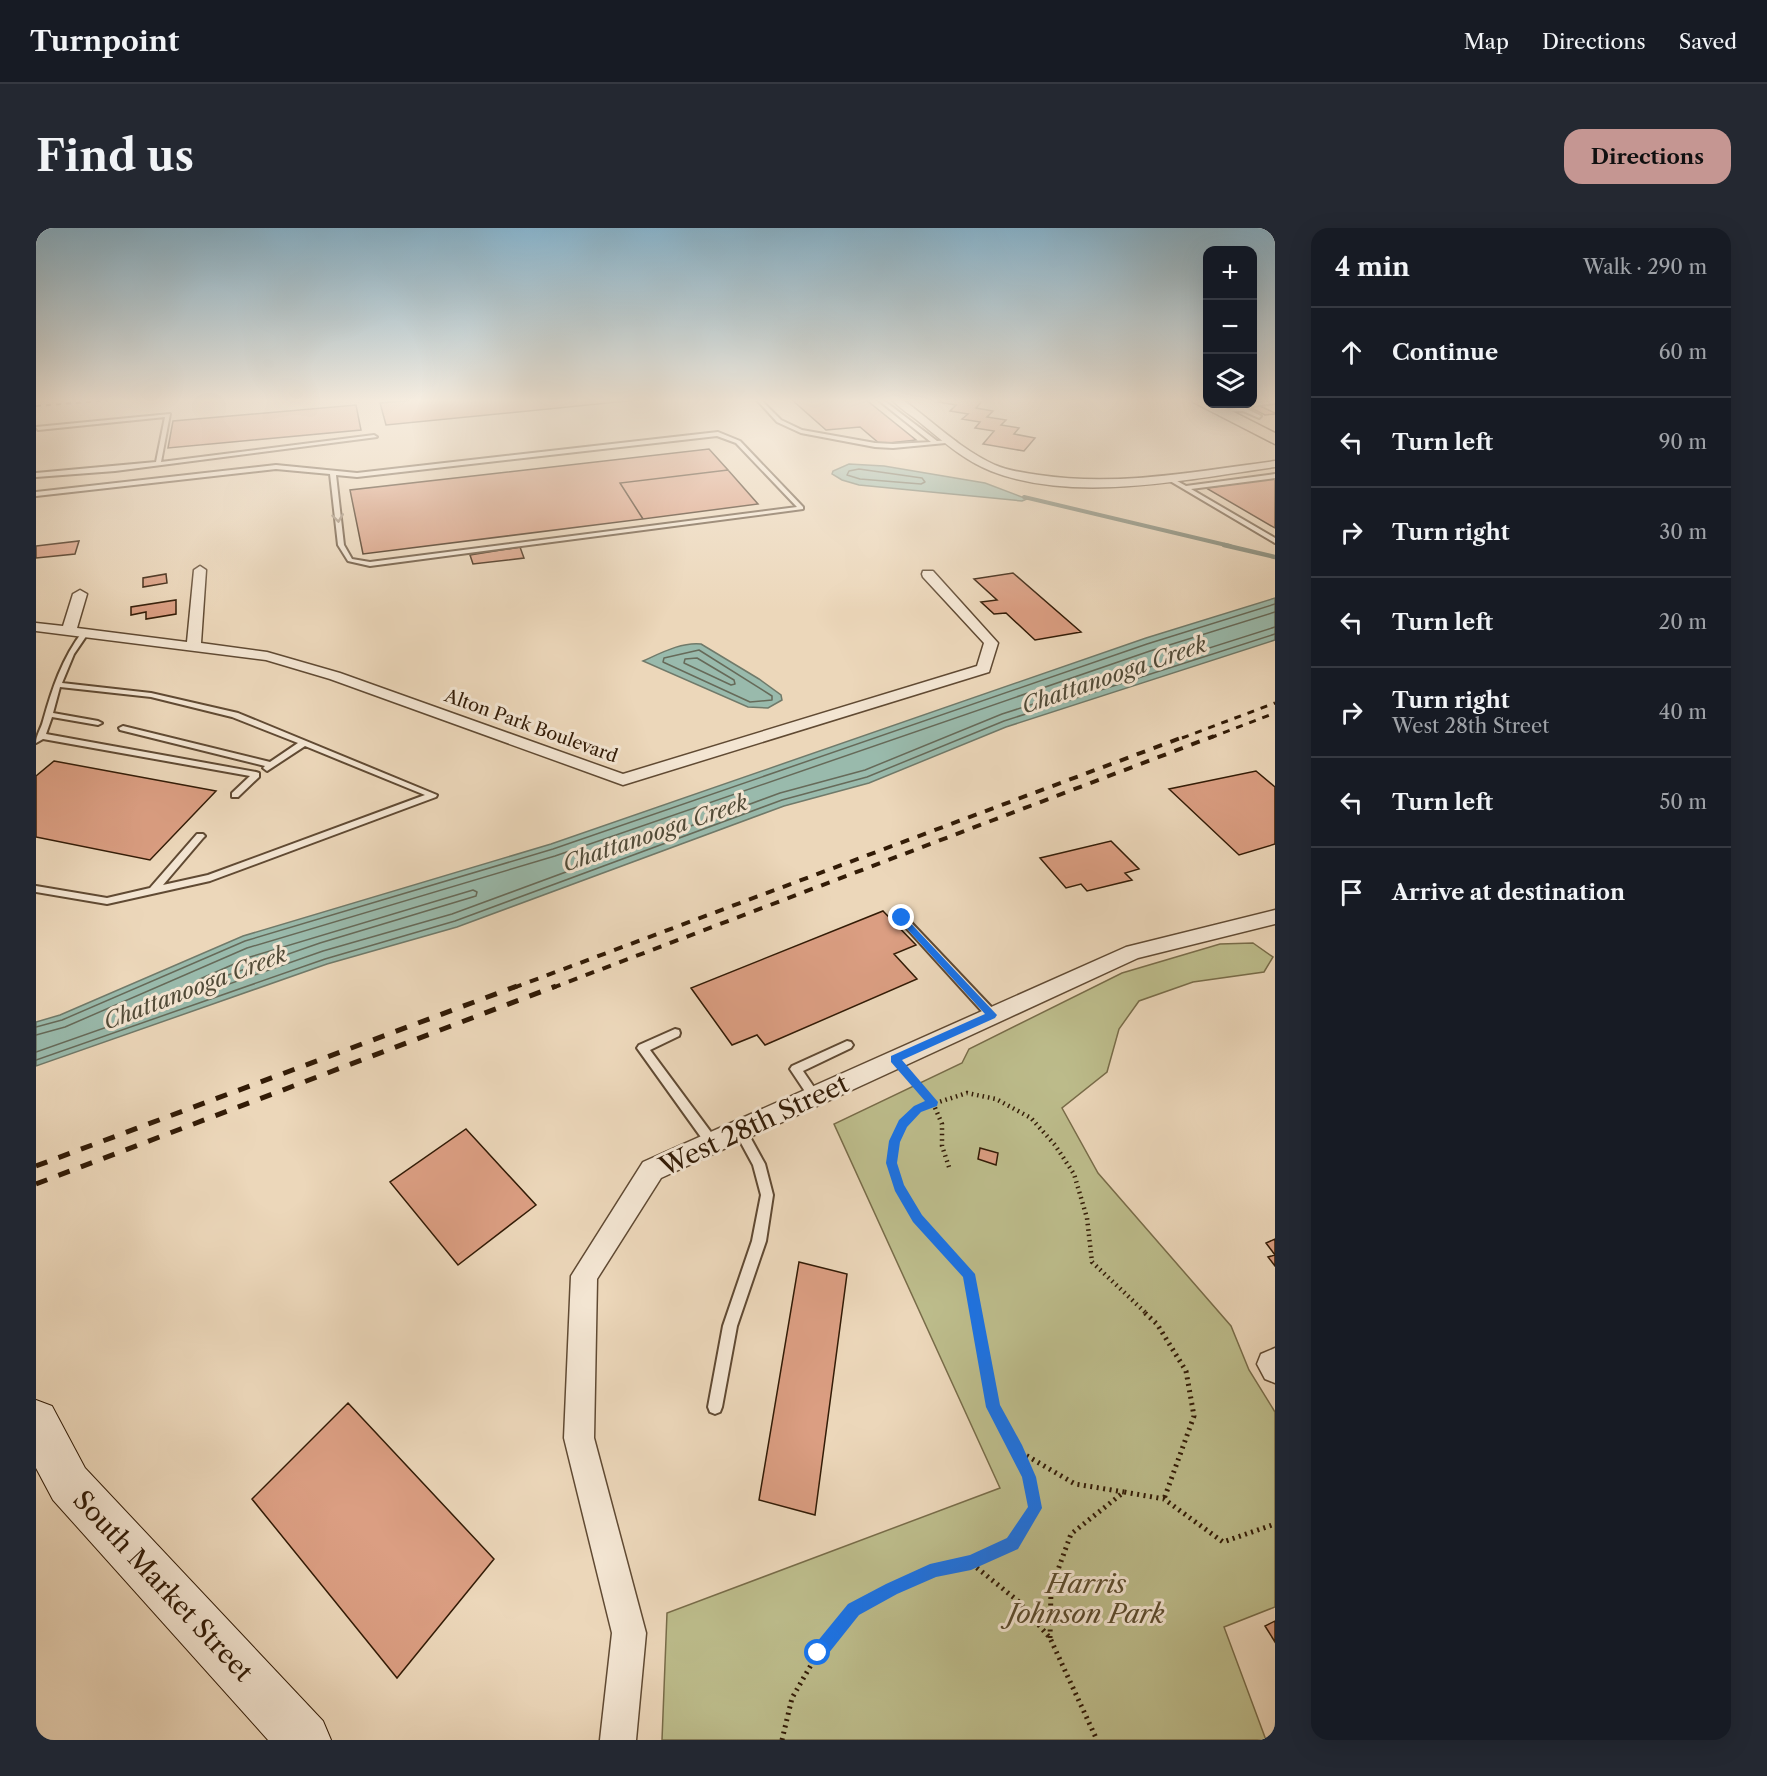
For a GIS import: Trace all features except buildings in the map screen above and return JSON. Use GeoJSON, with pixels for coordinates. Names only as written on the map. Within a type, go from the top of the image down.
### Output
{"type":"FeatureCollection","features":[{"type":"Feature","properties":{"kind":"main road","name":"South Market Street"},"geometry":{"type":"LineString","coordinates":[[36,1422],[69,1484],[304,1740]]}},
{"type":"Feature","properties":{"kind":"street"},"geometry":{"type":"LineString","coordinates":[[1000,470],[1049,481],[1116,485],[1233,470]]}},
{"type":"Feature","properties":{"kind":"street"},"geometry":{"type":"LineString","coordinates":[[194,646],[200,570]]}},
{"type":"Feature","properties":{"kind":"street","name":"Alton Park Boulevard"},"geometry":{"type":"LineString","coordinates":[[36,627],[267,656],[335,676],[623,780],[984,669],[990,643],[970,618],[927,574]]}},
{"type":"Feature","properties":{"kind":"street"},"geometry":{"type":"LineString","coordinates":[[77,631],[80,594]]}},
{"type":"Feature","properties":{"kind":"street","name":"West 28th Street"},"geometry":{"type":"LineString","coordinates":[[618,1740],[629,1633],[579,1438],[584,1276],[652,1170],[1133,952],[1275,917]]}},
{"type":"Feature","properties":{"kind":"lane"},"geometry":{"type":"LineString","coordinates":[[36,475],[96,470]]}},
{"type":"Feature","properties":{"kind":"lane"},"geometry":{"type":"LineString","coordinates":[[36,494],[259,470]]}},
{"type":"Feature","properties":{"kind":"lane"},"geometry":{"type":"LineString","coordinates":[[312,470],[333,474],[357,475],[405,470]]}},
{"type":"Feature","properties":{"kind":"lane"},"geometry":{"type":"LineString","coordinates":[[333,474],[341,545],[350,560],[370,564],[801,508],[764,470]]}},
{"type":"Feature","properties":{"kind":"lane"},"geometry":{"type":"LineString","coordinates":[[1186,488],[1275,476]]}},
{"type":"Feature","properties":{"kind":"lane"},"geometry":{"type":"LineString","coordinates":[[1168,478],[1275,541]]}},
{"type":"Feature","properties":{"kind":"lane"},"geometry":{"type":"LineString","coordinates":[[77,631],[39,739],[256,776]]}},
{"type":"Feature","properties":{"kind":"lane"},"geometry":{"type":"LineString","coordinates":[[36,889],[106,901],[210,878],[433,795],[235,715],[151,695],[58,685]]}},
{"type":"Feature","properties":{"kind":"lane"},"geometry":{"type":"LineString","coordinates":[[48,714],[98,723]]}},
{"type":"Feature","properties":{"kind":"lane"},"geometry":{"type":"LineString","coordinates":[[123,728],[271,765]]}},
{"type":"Feature","properties":{"kind":"lane"},"geometry":{"type":"LineString","coordinates":[[235,795],[256,776],[304,743]]}},
{"type":"Feature","properties":{"kind":"lane"},"geometry":{"type":"LineString","coordinates":[[154,890],[200,836]]}},
{"type":"Feature","properties":{"kind":"lane"},"geometry":{"type":"LineString","coordinates":[[902,918],[992,1015]]}},
{"type":"Feature","properties":{"kind":"lane"},"geometry":{"type":"LineString","coordinates":[[675,1033],[643,1048],[712,1143]]}},
{"type":"Feature","properties":{"kind":"lane"},"geometry":{"type":"LineString","coordinates":[[814,1096],[795,1069],[847,1045]]}},
{"type":"Feature","properties":{"kind":"lane"},"geometry":{"type":"LineString","coordinates":[[715,1407],[730,1326],[759,1241],[766,1196],[759,1164],[740,1130]]}},
{"type":"Feature","properties":{"kind":"path"},"geometry":{"type":"LineString","coordinates":[[895,1059],[933,1102],[942,1124],[942,1146],[949,1167]]}},
{"type":"Feature","properties":{"kind":"path"},"geometry":{"type":"LineString","coordinates":[[782,1740],[792,1698],[818,1653],[853,1610],[891,1589],[936,1570],[971,1563],[1012,1543],[1035,1508],[1029,1477],[993,1407],[969,1274],[918,1219],[899,1187],[892,1163],[894,1141],[903,1124],[917,1109],[967,1093],[996,1099],[1031,1118],[1055,1145],[1074,1173],[1087,1218],[1092,1262],[1157,1324],[1186,1371],[1194,1416],[1164,1499]]}},
{"type":"Feature","properties":{"kind":"path"},"geometry":{"type":"LineString","coordinates":[[1017,1450],[1075,1484],[1164,1499],[1223,1542],[1275,1524]]}},
{"type":"Feature","properties":{"kind":"path"},"geometry":{"type":"LineString","coordinates":[[1050,1638],[1051,1589],[1071,1534],[1124,1492]]}},
{"type":"Feature","properties":{"kind":"path"},"geometry":{"type":"LineString","coordinates":[[971,1563],[1018,1601],[1050,1638],[1097,1740]]}},
{"type":"Feature","properties":{"kind":"green space","name":"Harris Johnson Park"},"geometry":{"type":"Polygon","coordinates":[[[1253,943],[1273,957],[1264,972],[1193,982],[1139,1001],[1119,1029],[1107,1072],[1062,1108],[1098,1173],[1231,1326],[1249,1370],[1275,1412],[1275,1607],[1224,1627],[1266,1740],[662,1740],[667,1613],[1000,1488],[834,1124],[962,1063],[969,1049],[1122,973],[1220,944],[1253,943]]]}},
{"type":"Feature","properties":{"kind":"water"},"geometry":{"type":"Polygon","coordinates":[[[905,470],[985,483],[1027,499],[1022,501],[859,485],[842,480],[832,474],[833,471],[905,470]]]}},
{"type":"Feature","properties":{"kind":"water","name":"Chattanooga Creek"},"geometry":{"type":"Polygon","coordinates":[[[1275,598],[1275,640],[1006,727],[869,783],[784,806],[457,927],[327,964],[36,1066],[36,1022],[60,1015],[243,936],[551,844],[1146,638],[1275,598]]]}},
{"type":"Feature","properties":{"kind":"water"},"geometry":{"type":"Polygon","coordinates":[[[701,644],[759,679],[781,695],[782,700],[768,708],[748,707],[643,661],[679,646],[701,644]]]}},
{"type":"Feature","properties":{"kind":"waterway"},"geometry":{"type":"LineString","coordinates":[[1024,497],[1230,546]]}},
{"type":"Feature","properties":{"kind":"waterway"},"geometry":{"type":"LineString","coordinates":[[1224,545],[1275,557]]}},
{"type":"Feature","properties":{"kind":"railway"},"geometry":{"type":"LineString","coordinates":[[1182,738],[1275,703]]}},
{"type":"Feature","properties":{"kind":"railway"},"geometry":{"type":"LineString","coordinates":[[1210,738],[1275,713]]}},
{"type":"Feature","properties":{"kind":"railway"},"geometry":{"type":"LineString","coordinates":[[513,988],[1186,736]]}},
{"type":"Feature","properties":{"kind":"railway"},"geometry":{"type":"LineString","coordinates":[[552,988],[1214,736]]}},
{"type":"Feature","properties":{"kind":"railway"},"geometry":{"type":"LineString","coordinates":[[36,1166],[517,986]]}},
{"type":"Feature","properties":{"kind":"railway"},"geometry":{"type":"LineString","coordinates":[[36,1184],[556,986]]}},
{"type":"Feature","properties":{"kind":"route"},"geometry":{"type":"LineString","coordinates":[[818,1653],[853,1610],[891,1589],[936,1570],[971,1563],[1012,1543],[1035,1508],[1029,1477],[993,1407],[969,1274],[918,1219],[899,1187],[892,1163],[894,1141],[903,1124],[917,1109],[933,1102],[895,1059],[992,1015],[902,918]]}}]}
